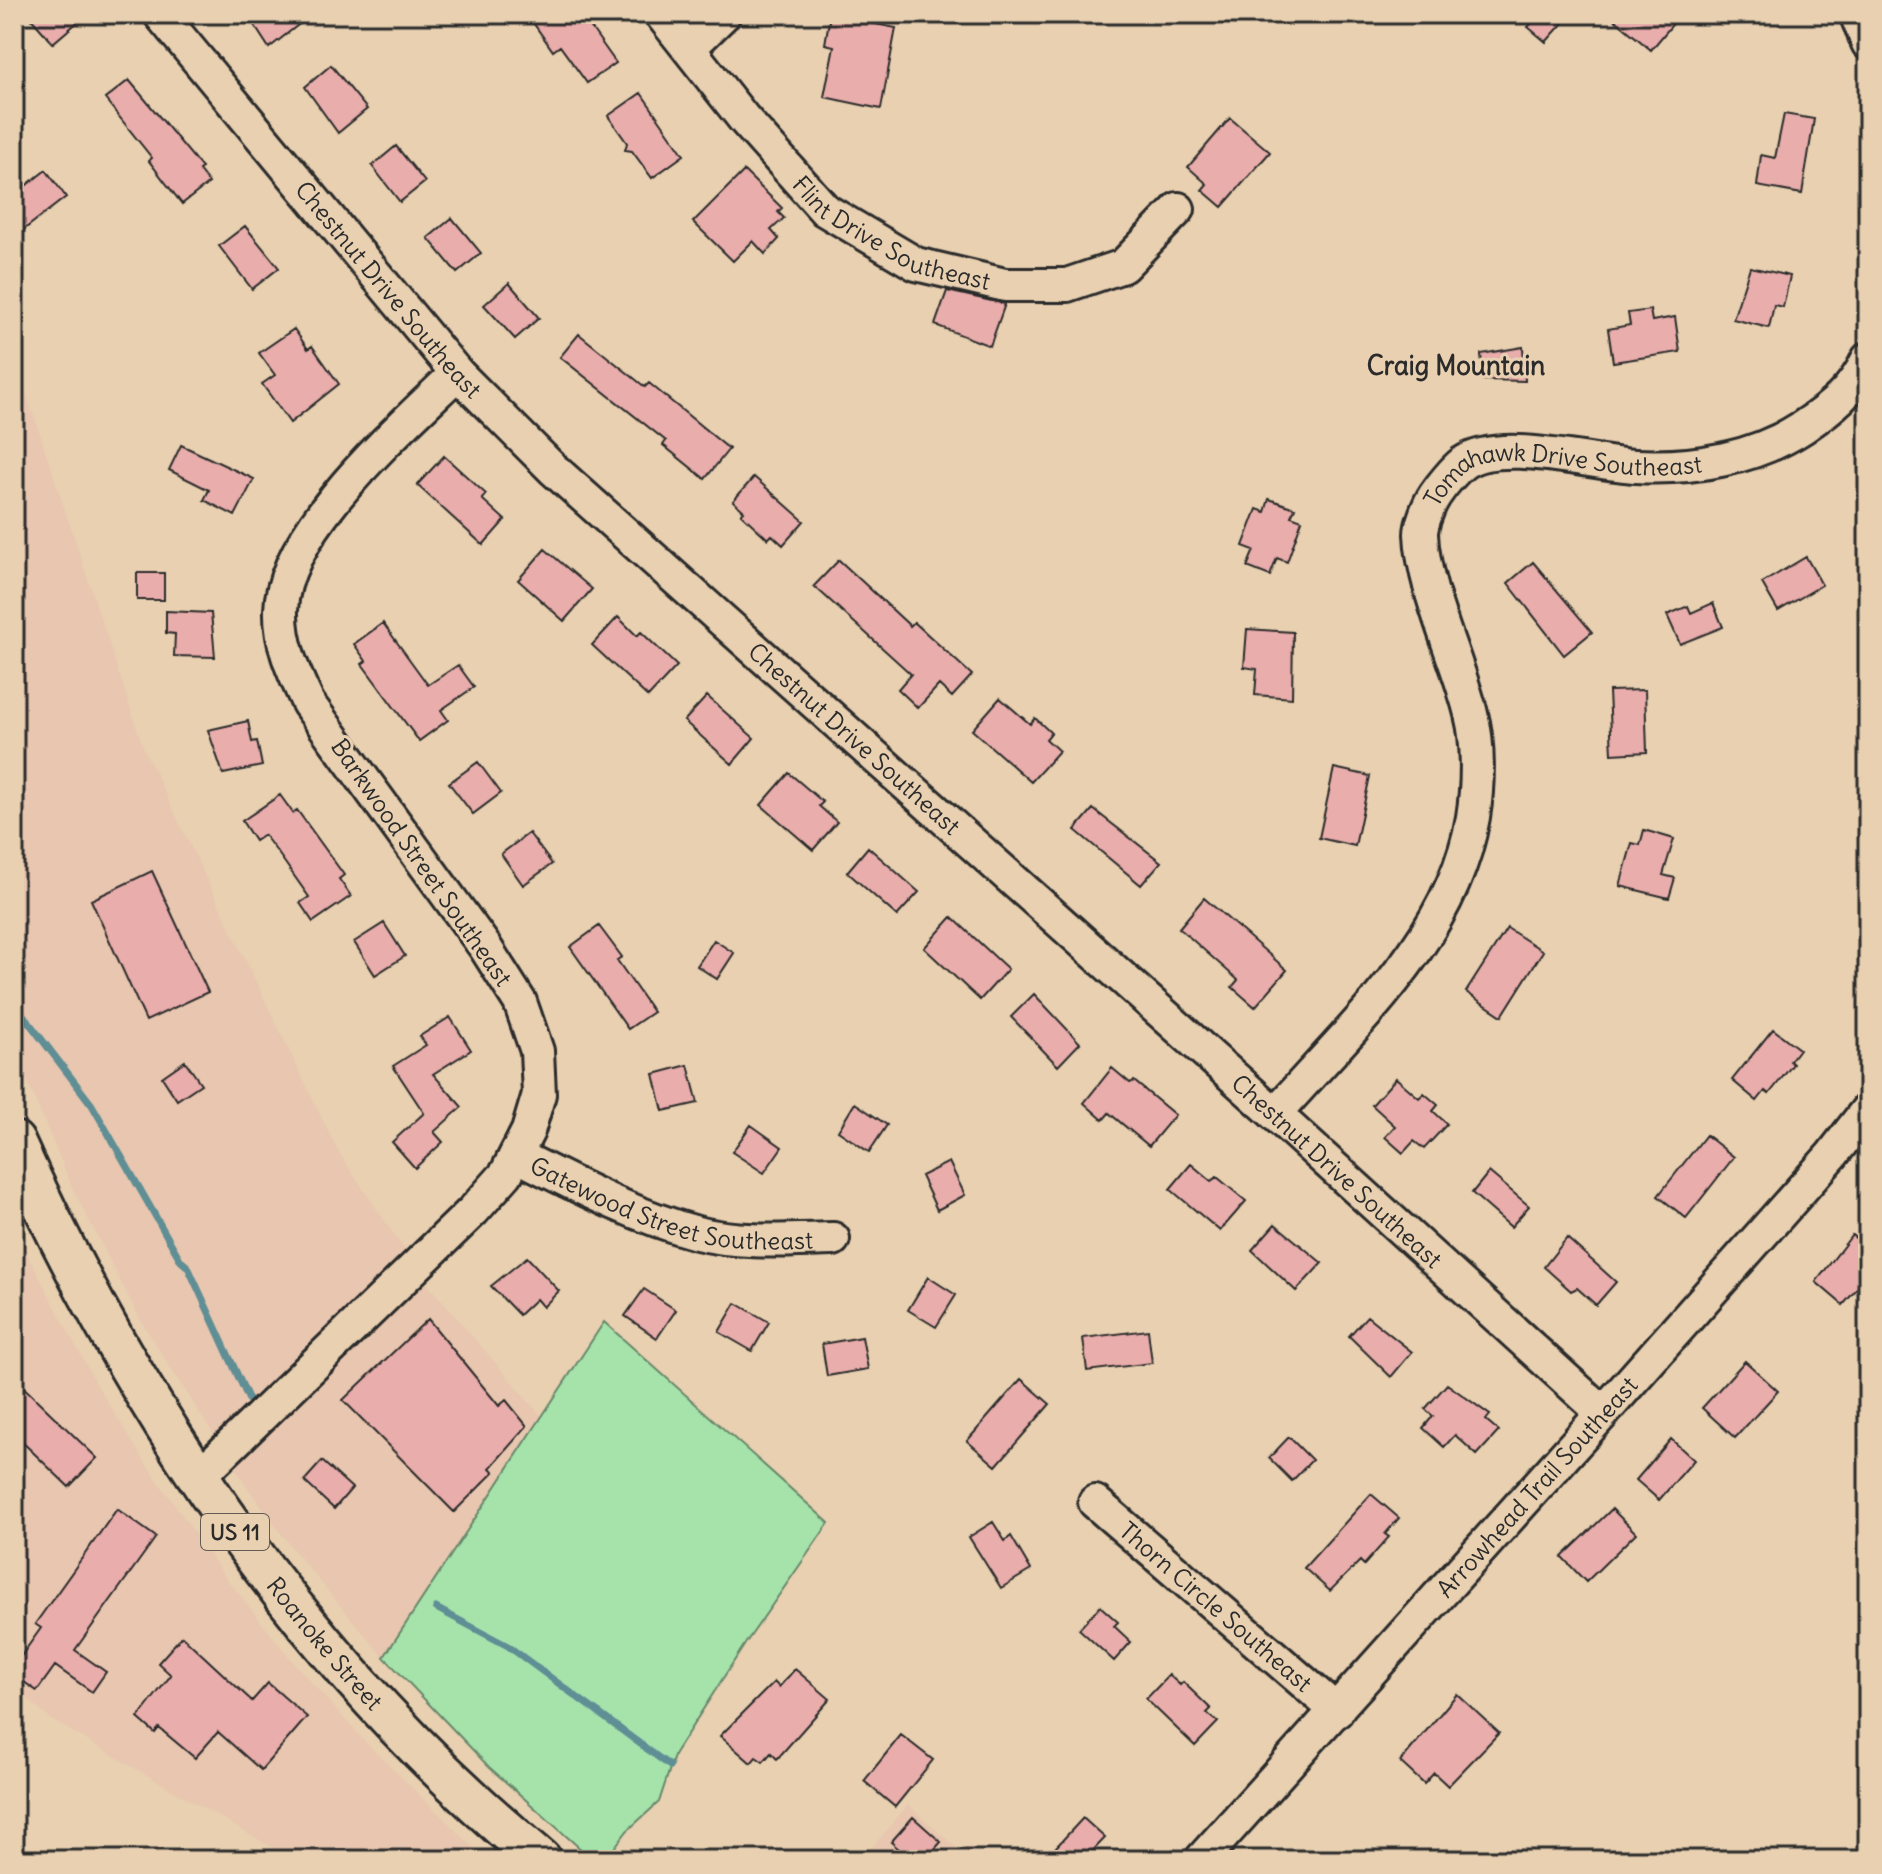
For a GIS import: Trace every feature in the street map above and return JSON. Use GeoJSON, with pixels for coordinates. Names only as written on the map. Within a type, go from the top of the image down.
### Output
{"type":"FeatureCollection","features":[{"type":"Feature","properties":{"kind":"main road","name":"Roanoke Street"},"geometry":{"type":"LineString","coordinates":[[14,1142],[106,1331],[197,1478],[285,1597],[387,1716],[541,1860]]}},
{"type":"Feature","properties":{"kind":"street","name":"Chestnut Drive Southeast"},"geometry":{"type":"LineString","coordinates":[[160,14],[457,373],[553,469],[1275,1114],[1603,1413]]}},
{"type":"Feature","properties":{"kind":"street","name":"Flint Drive Southeast"},"geometry":{"type":"LineString","coordinates":[[661,14],[744,119],[825,210],[916,264],[1005,285],[1067,285],[1123,266],[1178,209]]}},
{"type":"Feature","properties":{"kind":"street"},"geometry":{"type":"LineString","coordinates":[[689,48],[724,14]]}},
{"type":"Feature","properties":{"kind":"street"},"geometry":{"type":"LineString","coordinates":[[1856,14],[1868,43]]}},
{"type":"Feature","properties":{"kind":"street","name":"Tomahawk Drive Southeast"},"geometry":{"type":"LineString","coordinates":[[1275,1114],[1410,959],[1441,911],[1462,862],[1473,816],[1473,718],[1430,578],[1421,532],[1434,496],[1463,463],[1508,451],[1633,466],[1688,466],[1743,455],[1791,435],[1839,403],[1868,359]]}},
{"type":"Feature","properties":{"kind":"street","name":"Barkwood Street Southeast"},"geometry":{"type":"LineString","coordinates":[[197,1478],[474,1210],[506,1174],[539,1094],[537,1051],[520,1002],[485,947],[308,703],[287,658],[281,609],[295,559],[335,499],[382,445],[457,373]]}},
{"type":"Feature","properties":{"kind":"street","name":"Arrowhead Trail Southeast"},"geometry":{"type":"LineString","coordinates":[[1201,1860],[1603,1413],[1832,1155],[1868,1109]]}},
{"type":"Feature","properties":{"kind":"street","name":"Gatewood Street Southeast"},"geometry":{"type":"LineString","coordinates":[[516,1155],[649,1217],[700,1234],[761,1241],[833,1239]]}},
{"type":"Feature","properties":{"kind":"street","name":"Thorn Circle Southeast"},"geometry":{"type":"LineString","coordinates":[[1095,1502],[1337,1711]]}},
{"type":"Feature","properties":{"kind":"shaded area"},"geometry":{"type":"Polygon","coordinates":[[[14,356],[144,750],[338,1152],[428,1285],[541,1416],[384,1657],[296,1553],[250,1491],[144,1326],[75,1193],[14,1050],[14,356]]]}},
{"type":"Feature","properties":{"kind":"shaded area"},"geometry":{"type":"Polygon","coordinates":[[[14,1230],[96,1384],[144,1461],[225,1577],[293,1662],[364,1741],[486,1860],[294,1860],[50,1719],[14,1686],[14,1230]]]}},
{"type":"Feature","properties":{"kind":"shaded area"},"geometry":{"type":"Polygon","coordinates":[[[908,1805],[970,1860],[862,1860],[908,1805]]]}},
{"type":"Feature","properties":{"kind":"green space"},"geometry":{"type":"Polygon","coordinates":[[[604,1322],[829,1523],[745,1644],[675,1753],[659,1802],[627,1831],[605,1860],[593,1860],[489,1767],[384,1657],[604,1322]]]}},
{"type":"Feature","properties":{"kind":"building"},"geometry":{"type":"Polygon","coordinates":[[[27,14],[87,14],[53,43],[27,14]]]}},
{"type":"Feature","properties":{"kind":"building"},"geometry":{"type":"Polygon","coordinates":[[[247,14],[312,14],[269,48],[247,14]]]}},
{"type":"Feature","properties":{"kind":"building"},"geometry":{"type":"Polygon","coordinates":[[[527,14],[576,14],[584,24],[587,22],[616,63],[587,83],[560,46],[553,51],[527,14]]]}},
{"type":"Feature","properties":{"kind":"building"},"geometry":{"type":"Polygon","coordinates":[[[1540,14],[1571,14],[1546,42],[1528,27],[1540,14]]]}},
{"type":"Feature","properties":{"kind":"building"},"geometry":{"type":"Polygon","coordinates":[[[1608,14],[1681,14],[1651,50],[1608,14]]]}},
{"type":"Feature","properties":{"kind":"building"},"geometry":{"type":"Polygon","coordinates":[[[830,15],[896,28],[881,109],[824,97],[834,46],[825,44],[830,15]]]}},
{"type":"Feature","properties":{"kind":"building"},"geometry":{"type":"Polygon","coordinates":[[[331,65],[367,109],[338,133],[305,87],[331,65]]]}},
{"type":"Feature","properties":{"kind":"building"},"geometry":{"type":"Polygon","coordinates":[[[129,80],[202,168],[199,170],[209,183],[182,204],[149,161],[152,158],[105,99],[129,80]]]}},
{"type":"Feature","properties":{"kind":"building"},"geometry":{"type":"Polygon","coordinates":[[[641,93],[684,155],[652,178],[632,151],[625,150],[627,143],[608,116],[641,93]]]}},
{"type":"Feature","properties":{"kind":"building"},"geometry":{"type":"Polygon","coordinates":[[[1784,114],[1814,119],[1802,194],[1757,186],[1761,155],[1775,158],[1784,114]]]}},
{"type":"Feature","properties":{"kind":"building"},"geometry":{"type":"Polygon","coordinates":[[[1230,118],[1270,152],[1222,207],[1202,190],[1207,184],[1188,167],[1230,118]]]}},
{"type":"Feature","properties":{"kind":"building"},"geometry":{"type":"Polygon","coordinates":[[[396,146],[425,182],[400,202],[372,166],[396,146]]]}},
{"type":"Feature","properties":{"kind":"building"},"geometry":{"type":"Polygon","coordinates":[[[46,170],[66,197],[22,231],[14,220],[14,195],[46,170]]]}},
{"type":"Feature","properties":{"kind":"building"},"geometry":{"type":"Polygon","coordinates":[[[744,171],[782,208],[778,212],[784,218],[771,230],[779,239],[765,254],[753,241],[733,261],[693,222],[744,171]]]}},
{"type":"Feature","properties":{"kind":"building"},"geometry":{"type":"Polygon","coordinates":[[[452,218],[481,253],[457,273],[428,238],[452,218]]]}},
{"type":"Feature","properties":{"kind":"building"},"geometry":{"type":"Polygon","coordinates":[[[245,226],[279,268],[252,289],[219,246],[245,226]]]}},
{"type":"Feature","properties":{"kind":"building"},"geometry":{"type":"Polygon","coordinates":[[[1750,267],[1790,276],[1783,307],[1774,305],[1769,328],[1733,319],[1750,267]]]}},
{"type":"Feature","properties":{"kind":"building"},"geometry":{"type":"Polygon","coordinates":[[[509,283],[539,318],[515,339],[484,305],[509,283]]]}},
{"type":"Feature","properties":{"kind":"building"},"geometry":{"type":"Polygon","coordinates":[[[947,291],[1005,304],[990,346],[935,325],[947,291]]]}},
{"type":"Feature","properties":{"kind":"building"},"geometry":{"type":"Polygon","coordinates":[[[1650,310],[1652,321],[1675,317],[1680,352],[1613,362],[1608,329],[1630,325],[1628,313],[1650,310]]]}},
{"type":"Feature","properties":{"kind":"building"},"geometry":{"type":"Polygon","coordinates":[[[294,329],[308,349],[312,346],[339,384],[290,423],[262,384],[275,375],[259,353],[294,329]]]}},
{"type":"Feature","properties":{"kind":"building"},"geometry":{"type":"Polygon","coordinates":[[[579,334],[645,387],[649,383],[729,449],[705,479],[663,445],[666,441],[560,357],[579,334]]]}},
{"type":"Feature","properties":{"kind":"building"},"geometry":{"type":"Polygon","coordinates":[[[1523,347],[1525,381],[1483,380],[1481,354],[1523,347]]]}},
{"type":"Feature","properties":{"kind":"building"},"geometry":{"type":"Polygon","coordinates":[[[181,445],[254,479],[235,516],[204,500],[209,490],[169,470],[181,445]]]}},
{"type":"Feature","properties":{"kind":"building"},"geometry":{"type":"Polygon","coordinates":[[[444,456],[486,494],[482,499],[505,520],[483,545],[417,485],[444,456]]]}},
{"type":"Feature","properties":{"kind":"building"},"geometry":{"type":"Polygon","coordinates":[[[754,477],[804,521],[783,545],[772,535],[768,539],[741,514],[744,511],[733,501],[754,477]]]}},
{"type":"Feature","properties":{"kind":"building"},"geometry":{"type":"Polygon","coordinates":[[[1269,499],[1295,508],[1291,516],[1302,520],[1287,562],[1277,558],[1270,576],[1247,567],[1254,550],[1243,546],[1257,509],[1265,512],[1269,499]]]}},
{"type":"Feature","properties":{"kind":"building"},"geometry":{"type":"Polygon","coordinates":[[[545,549],[592,589],[564,621],[518,580],[545,549]]]}},
{"type":"Feature","properties":{"kind":"building"},"geometry":{"type":"Polygon","coordinates":[[[1806,557],[1822,585],[1778,611],[1762,583],[1806,557]]]}},
{"type":"Feature","properties":{"kind":"building"},"geometry":{"type":"Polygon","coordinates":[[[839,560],[910,626],[914,622],[972,675],[952,697],[939,685],[918,708],[898,689],[911,674],[814,586],[839,560]]]}},
{"type":"Feature","properties":{"kind":"building"},"geometry":{"type":"Polygon","coordinates":[[[1533,562],[1592,632],[1564,655],[1508,583],[1533,562]]]}},
{"type":"Feature","properties":{"kind":"building"},"geometry":{"type":"Polygon","coordinates":[[[137,573],[164,573],[164,600],[137,600],[137,573]]]}},
{"type":"Feature","properties":{"kind":"building"},"geometry":{"type":"Polygon","coordinates":[[[1713,603],[1723,627],[1680,644],[1667,615],[1688,606],[1691,613],[1713,603]]]}},
{"type":"Feature","properties":{"kind":"building"},"geometry":{"type":"Polygon","coordinates":[[[166,611],[211,613],[215,657],[174,656],[175,634],[166,633],[166,611]]]}},
{"type":"Feature","properties":{"kind":"building"},"geometry":{"type":"Polygon","coordinates":[[[618,617],[637,636],[641,632],[677,666],[648,697],[592,645],[618,617]]]}},
{"type":"Feature","properties":{"kind":"building"},"geometry":{"type":"Polygon","coordinates":[[[383,623],[428,685],[458,665],[474,687],[441,710],[448,720],[419,741],[362,664],[366,661],[354,644],[383,623]]]}},
{"type":"Feature","properties":{"kind":"building"},"geometry":{"type":"Polygon","coordinates":[[[1247,629],[1293,632],[1292,698],[1255,695],[1257,669],[1244,667],[1247,629]]]}},
{"type":"Feature","properties":{"kind":"building"},"geometry":{"type":"Polygon","coordinates":[[[1645,690],[1647,752],[1612,754],[1609,691],[1645,690]]]}},
{"type":"Feature","properties":{"kind":"building"},"geometry":{"type":"Polygon","coordinates":[[[707,696],[754,738],[732,764],[684,721],[707,696]]]}},
{"type":"Feature","properties":{"kind":"building"},"geometry":{"type":"Polygon","coordinates":[[[1000,698],[1030,724],[1035,718],[1051,733],[1046,739],[1059,751],[1031,782],[972,730],[1000,698]]]}},
{"type":"Feature","properties":{"kind":"building"},"geometry":{"type":"Polygon","coordinates":[[[248,721],[252,742],[257,741],[262,766],[223,774],[208,730],[248,721]]]}},
{"type":"Feature","properties":{"kind":"building"},"geometry":{"type":"Polygon","coordinates":[[[478,762],[501,793],[473,814],[449,783],[478,762]]]}},
{"type":"Feature","properties":{"kind":"building"},"geometry":{"type":"Polygon","coordinates":[[[1334,768],[1370,776],[1355,846],[1319,838],[1334,768]]]}},
{"type":"Feature","properties":{"kind":"building"},"geometry":{"type":"Polygon","coordinates":[[[789,773],[823,802],[819,806],[837,822],[813,850],[761,805],[789,773]]]}},
{"type":"Feature","properties":{"kind":"building"},"geometry":{"type":"Polygon","coordinates":[[[280,795],[293,813],[297,810],[344,875],[339,879],[351,896],[313,922],[300,903],[309,897],[264,835],[255,841],[242,821],[280,795]]]}},
{"type":"Feature","properties":{"kind":"building"},"geometry":{"type":"Polygon","coordinates":[[[1093,809],[1161,862],[1141,885],[1075,830],[1093,809]]]}},
{"type":"Feature","properties":{"kind":"building"},"geometry":{"type":"Polygon","coordinates":[[[1644,830],[1674,839],[1663,875],[1675,878],[1669,898],[1620,886],[1632,843],[1640,845],[1644,830]]]}},
{"type":"Feature","properties":{"kind":"building"},"geometry":{"type":"Polygon","coordinates":[[[529,833],[552,864],[523,885],[501,854],[529,833]]]}},
{"type":"Feature","properties":{"kind":"building"},"geometry":{"type":"Polygon","coordinates":[[[868,847],[919,892],[897,916],[847,872],[868,847]]]}},
{"type":"Feature","properties":{"kind":"building"},"geometry":{"type":"Polygon","coordinates":[[[152,871],[208,992],[146,1021],[91,900],[152,871]]]}},
{"type":"Feature","properties":{"kind":"building"},"geometry":{"type":"Polygon","coordinates":[[[1204,898],[1287,970],[1255,1007],[1232,987],[1238,980],[1179,928],[1204,898]]]}},
{"type":"Feature","properties":{"kind":"building"},"geometry":{"type":"Polygon","coordinates":[[[952,917],[1008,969],[980,1000],[924,948],[952,917]]]}},
{"type":"Feature","properties":{"kind":"building"},"geometry":{"type":"Polygon","coordinates":[[[384,923],[405,956],[375,975],[354,942],[384,923]]]}},
{"type":"Feature","properties":{"kind":"building"},"geometry":{"type":"Polygon","coordinates":[[[599,926],[622,957],[617,960],[653,1012],[628,1029],[570,947],[599,926]]]}},
{"type":"Feature","properties":{"kind":"building"},"geometry":{"type":"Polygon","coordinates":[[[1507,928],[1543,951],[1502,1016],[1466,992],[1507,928]]]}},
{"type":"Feature","properties":{"kind":"building"},"geometry":{"type":"Polygon","coordinates":[[[714,940],[734,953],[717,979],[697,966],[714,940]]]}},
{"type":"Feature","properties":{"kind":"building"},"geometry":{"type":"Polygon","coordinates":[[[1034,994],[1080,1043],[1058,1066],[1011,1017],[1034,994]]]}},
{"type":"Feature","properties":{"kind":"building"},"geometry":{"type":"Polygon","coordinates":[[[450,1017],[471,1050],[433,1074],[462,1107],[434,1132],[443,1142],[415,1168],[392,1142],[424,1113],[393,1066],[426,1045],[420,1036],[450,1017]]]}},
{"type":"Feature","properties":{"kind":"building"},"geometry":{"type":"Polygon","coordinates":[[[1773,1029],[1799,1049],[1790,1061],[1793,1064],[1769,1094],[1765,1091],[1757,1101],[1732,1080],[1773,1029]]]}},
{"type":"Feature","properties":{"kind":"building"},"geometry":{"type":"Polygon","coordinates":[[[185,1061],[201,1084],[177,1100],[162,1077],[185,1061]]]}},
{"type":"Feature","properties":{"kind":"building"},"geometry":{"type":"Polygon","coordinates":[[[688,1065],[698,1103],[663,1111],[654,1074],[688,1065]]]}},
{"type":"Feature","properties":{"kind":"building"},"geometry":{"type":"Polygon","coordinates":[[[1112,1068],[1130,1083],[1134,1081],[1175,1115],[1149,1146],[1109,1113],[1103,1120],[1084,1103],[1112,1068]]]}},
{"type":"Feature","properties":{"kind":"building"},"geometry":{"type":"Polygon","coordinates":[[[1396,1078],[1419,1098],[1424,1093],[1438,1105],[1433,1111],[1447,1124],[1424,1149],[1414,1141],[1403,1153],[1385,1137],[1395,1126],[1372,1105],[1396,1078]]]}},
{"type":"Feature","properties":{"kind":"building"},"geometry":{"type":"Polygon","coordinates":[[[855,1103],[887,1125],[869,1152],[838,1131],[855,1103]]]}},
{"type":"Feature","properties":{"kind":"building"},"geometry":{"type":"Polygon","coordinates":[[[751,1125],[782,1147],[764,1173],[732,1152],[751,1125]]]}},
{"type":"Feature","properties":{"kind":"building"},"geometry":{"type":"Polygon","coordinates":[[[1706,1135],[1734,1157],[1686,1218],[1658,1196],[1706,1135]]]}},
{"type":"Feature","properties":{"kind":"building"},"geometry":{"type":"Polygon","coordinates":[[[949,1162],[965,1195],[937,1210],[921,1176],[949,1162]]]}},
{"type":"Feature","properties":{"kind":"building"},"geometry":{"type":"Polygon","coordinates":[[[1191,1164],[1211,1181],[1217,1177],[1246,1201],[1220,1231],[1170,1189],[1191,1164]]]}},
{"type":"Feature","properties":{"kind":"building"},"geometry":{"type":"Polygon","coordinates":[[[1489,1172],[1529,1206],[1511,1227],[1472,1193],[1489,1172]]]}},
{"type":"Feature","properties":{"kind":"building"},"geometry":{"type":"Polygon","coordinates":[[[1275,1224],[1322,1263],[1296,1291],[1252,1250],[1275,1224]]]}},
{"type":"Feature","properties":{"kind":"building"},"geometry":{"type":"Polygon","coordinates":[[[1852,1235],[1868,1249],[1868,1276],[1843,1305],[1816,1282],[1852,1235]]]}},
{"type":"Feature","properties":{"kind":"building"},"geometry":{"type":"Polygon","coordinates":[[[1567,1238],[1616,1282],[1596,1305],[1577,1288],[1571,1291],[1544,1267],[1567,1238]]]}},
{"type":"Feature","properties":{"kind":"building"},"geometry":{"type":"Polygon","coordinates":[[[527,1257],[559,1291],[543,1307],[536,1299],[519,1315],[491,1286],[527,1257]]]}},
{"type":"Feature","properties":{"kind":"building"},"geometry":{"type":"Polygon","coordinates":[[[928,1277],[956,1295],[936,1327],[908,1310],[928,1277]]]}},
{"type":"Feature","properties":{"kind":"building"},"geometry":{"type":"Polygon","coordinates":[[[644,1289],[676,1310],[657,1338],[625,1316],[644,1289]]]}},
{"type":"Feature","properties":{"kind":"building"},"geometry":{"type":"Polygon","coordinates":[[[736,1303],[769,1322],[752,1351],[719,1332],[736,1303]]]}},
{"type":"Feature","properties":{"kind":"building"},"geometry":{"type":"Polygon","coordinates":[[[1367,1316],[1412,1352],[1391,1377],[1349,1336],[1367,1316]]]}},
{"type":"Feature","properties":{"kind":"building"},"geometry":{"type":"Polygon","coordinates":[[[428,1319],[499,1406],[506,1400],[527,1426],[490,1468],[494,1472],[454,1512],[343,1400],[428,1319]]]}},
{"type":"Feature","properties":{"kind":"building"},"geometry":{"type":"Polygon","coordinates":[[[1148,1330],[1152,1363],[1087,1371],[1083,1338],[1148,1330]]]}},
{"type":"Feature","properties":{"kind":"building"},"geometry":{"type":"Polygon","coordinates":[[[862,1337],[868,1369],[827,1376],[822,1344],[862,1337]]]}},
{"type":"Feature","properties":{"kind":"building"},"geometry":{"type":"Polygon","coordinates":[[[1745,1361],[1778,1391],[1735,1438],[1702,1408],[1745,1361]]]}},
{"type":"Feature","properties":{"kind":"building"},"geometry":{"type":"Polygon","coordinates":[[[14,1378],[97,1458],[69,1487],[14,1434],[14,1378]]]}},
{"type":"Feature","properties":{"kind":"building"},"geometry":{"type":"Polygon","coordinates":[[[1021,1379],[1050,1404],[996,1466],[967,1441],[1021,1379]]]}},
{"type":"Feature","properties":{"kind":"building"},"geometry":{"type":"Polygon","coordinates":[[[1447,1384],[1490,1415],[1486,1420],[1499,1431],[1477,1455],[1455,1435],[1444,1447],[1423,1428],[1433,1416],[1425,1409],[1447,1384]]]}},
{"type":"Feature","properties":{"kind":"building"},"geometry":{"type":"Polygon","coordinates":[[[1289,1437],[1312,1460],[1292,1481],[1269,1458],[1289,1437]]]}},
{"type":"Feature","properties":{"kind":"building"},"geometry":{"type":"Polygon","coordinates":[[[1671,1439],[1694,1460],[1659,1500],[1636,1480],[1671,1439]]]}},
{"type":"Feature","properties":{"kind":"building"},"geometry":{"type":"Polygon","coordinates":[[[322,1461],[352,1488],[334,1509],[304,1481],[322,1461]]]}},
{"type":"Feature","properties":{"kind":"building"},"geometry":{"type":"Polygon","coordinates":[[[1371,1494],[1399,1518],[1385,1534],[1389,1537],[1364,1565],[1360,1561],[1330,1591],[1304,1568],[1371,1494]]]}},
{"type":"Feature","properties":{"kind":"building"},"geometry":{"type":"Polygon","coordinates":[[[117,1509],[156,1537],[75,1650],[106,1672],[92,1692],[55,1666],[37,1691],[14,1675],[14,1666],[41,1628],[35,1624],[117,1509]]]}},
{"type":"Feature","properties":{"kind":"building"},"geometry":{"type":"Polygon","coordinates":[[[1612,1509],[1636,1533],[1586,1582],[1562,1557],[1612,1509]]]}},
{"type":"Feature","properties":{"kind":"building"},"geometry":{"type":"Polygon","coordinates":[[[993,1522],[1005,1541],[1011,1536],[1031,1570],[1001,1588],[969,1537],[993,1522]]]}},
{"type":"Feature","properties":{"kind":"building"},"geometry":{"type":"Polygon","coordinates":[[[1100,1606],[1118,1622],[1114,1626],[1131,1642],[1114,1661],[1079,1629],[1100,1606]]]}},
{"type":"Feature","properties":{"kind":"building"},"geometry":{"type":"Polygon","coordinates":[[[182,1636],[252,1701],[268,1683],[307,1717],[261,1770],[218,1732],[195,1758],[159,1728],[155,1733],[138,1718],[171,1675],[158,1663],[182,1636]]]}},
{"type":"Feature","properties":{"kind":"building"},"geometry":{"type":"Polygon","coordinates":[[[795,1669],[830,1699],[777,1759],[771,1753],[763,1762],[756,1757],[751,1763],[720,1736],[774,1682],[779,1687],[795,1669]]]}},
{"type":"Feature","properties":{"kind":"building"},"geometry":{"type":"Polygon","coordinates":[[[1169,1675],[1180,1685],[1183,1682],[1211,1709],[1207,1713],[1218,1722],[1195,1746],[1146,1699],[1169,1675]]]}},
{"type":"Feature","properties":{"kind":"building"},"geometry":{"type":"Polygon","coordinates":[[[1457,1694],[1499,1733],[1448,1786],[1434,1773],[1424,1784],[1400,1762],[1457,1694]]]}},
{"type":"Feature","properties":{"kind":"building"},"geometry":{"type":"Polygon","coordinates":[[[901,1735],[933,1760],[895,1807],[864,1781],[901,1735]]]}},
{"type":"Feature","properties":{"kind":"building"},"geometry":{"type":"Polygon","coordinates":[[[913,1817],[941,1842],[925,1860],[911,1860],[891,1842],[913,1817]]]}},
{"type":"Feature","properties":{"kind":"building"},"geometry":{"type":"Polygon","coordinates":[[[1083,1818],[1105,1838],[1084,1860],[1044,1860],[1083,1818]]]}},
{"type":"Feature","properties":{"kind":"waterway"},"geometry":{"type":"LineString","coordinates":[[14,1003],[92,1105],[181,1261],[188,1267],[249,1400]]}},
{"type":"Feature","properties":{"kind":"waterway"},"geometry":{"type":"LineString","coordinates":[[436,1608],[508,1646],[670,1766]]}},
{"type":"Feature","properties":{"kind":"district","name":"Craig Mountain"},"geometry":{"type":"Point","coordinates":[1456,365]}}]}
